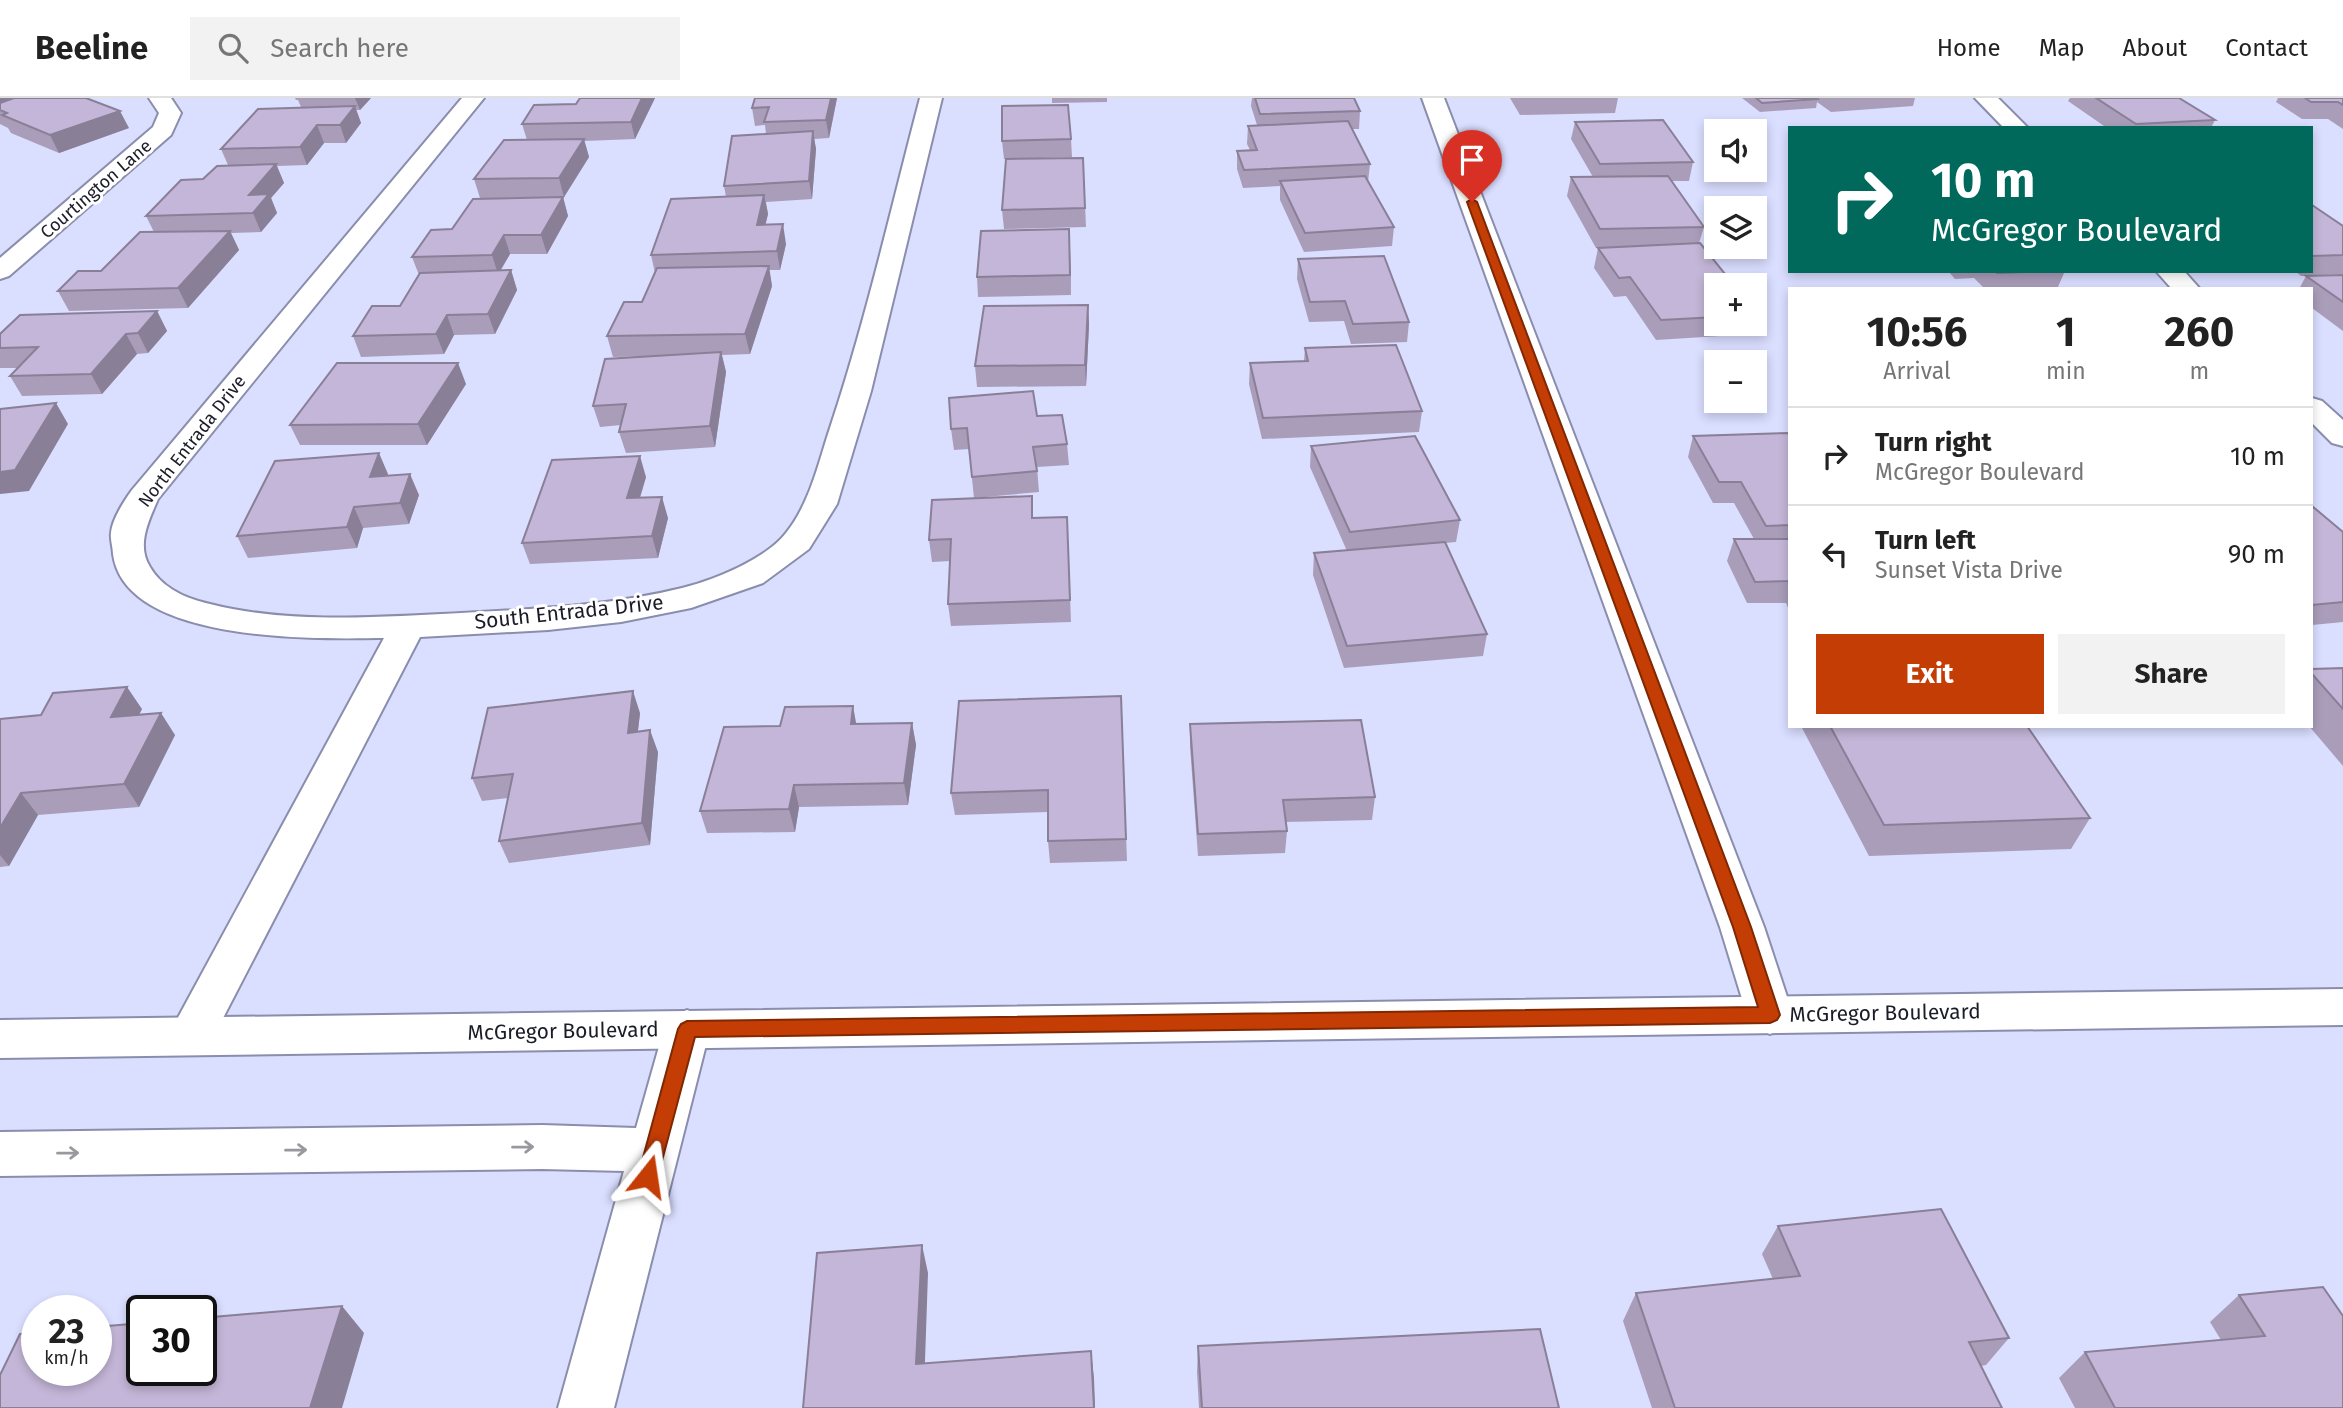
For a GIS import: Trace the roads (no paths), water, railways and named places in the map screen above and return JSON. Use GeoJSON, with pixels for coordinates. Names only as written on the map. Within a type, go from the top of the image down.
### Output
{"type":"FeatureCollection","features":[{"type":"Feature","properties":{"kind":"street","name":"Courtington Lane"},"geometry":{"type":"LineString","coordinates":[[0,271],[163,130],[170,113],[160,98]]}},
{"type":"Feature","properties":{"kind":"street","name":"North Entrada Drive"},"geometry":{"type":"LineString","coordinates":[[408,627],[333,628],[261,624],[201,614],[157,596],[132,568],[127,533],[143,497],[473,98]]}},
{"type":"Feature","properties":{"kind":"street","name":"South Entrada Drive"},"geometry":{"type":"LineString","coordinates":[[408,627],[560,618],[621,611],[691,597],[751,576],[797,542],[821,504],[857,391],[931,98]]}},
{"type":"Feature","properties":{"kind":"street"},"geometry":{"type":"LineString","coordinates":[[1433,98],[1737,914],[1770,1015]]}},
{"type":"Feature","properties":{"kind":"street"},"geometry":{"type":"LineString","coordinates":[[1986,98],[2015,126]]}},
{"type":"Feature","properties":{"kind":"street"},"geometry":{"type":"LineString","coordinates":[[2171,273],[2185,287]]}},
{"type":"Feature","properties":{"kind":"street"},"geometry":{"type":"LineString","coordinates":[[2313,408],[2343,437]]}},
{"type":"Feature","properties":{"kind":"street"},"geometry":{"type":"LineString","coordinates":[[191,1036],[408,627]]}},
{"type":"Feature","properties":{"kind":"street","name":"McGregor Boulevard"},"geometry":{"type":"LineString","coordinates":[[0,1039],[2343,1007]]}},
{"type":"Feature","properties":{"kind":"street"},"geometry":{"type":"LineString","coordinates":[[586,1408],[687,1029]]}},
{"type":"Feature","properties":{"kind":"street"},"geometry":{"type":"LineString","coordinates":[[0,1154],[542,1147],[655,1150]]}}]}
